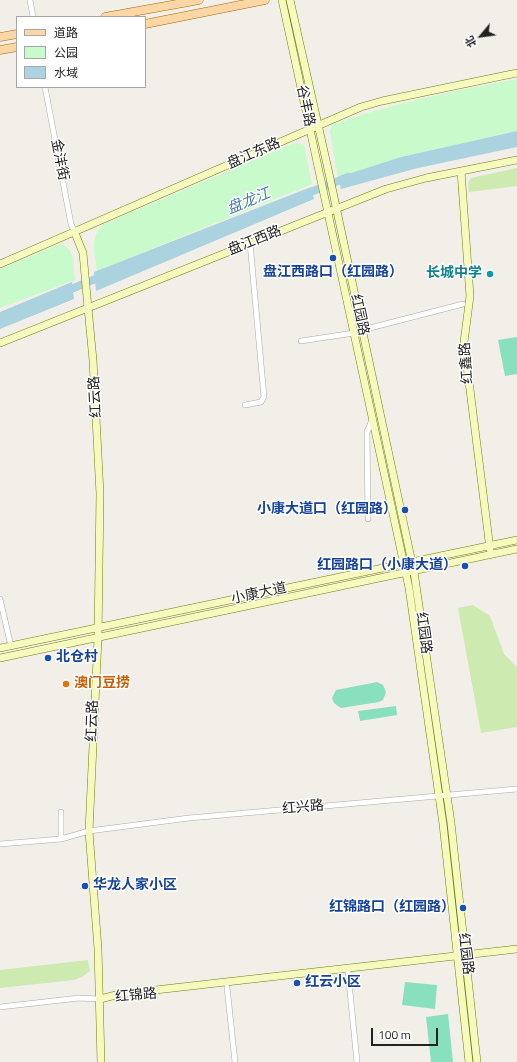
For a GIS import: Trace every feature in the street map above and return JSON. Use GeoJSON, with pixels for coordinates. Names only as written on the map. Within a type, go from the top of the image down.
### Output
{"type":"FeatureCollection","features":[{"type":"Feature","properties":{"kind":"main road"},"geometry":{"type":"LineString","coordinates":[[111,16],[199,0]]}},
{"type":"Feature","properties":{"kind":"main road"},"geometry":{"type":"LineString","coordinates":[[146,24],[265,0]]}},
{"type":"Feature","properties":{"kind":"main road","name":"谷丰路"},"geometry":{"type":"LineString","coordinates":[[282,0],[329,212]]}},
{"type":"Feature","properties":{"kind":"main road","name":"谷丰路"},"geometry":{"type":"LineString","coordinates":[[290,0],[319,126],[336,209]]}},
{"type":"Feature","properties":{"kind":"main road"},"geometry":{"type":"LineString","coordinates":[[0,37],[16,34]]}},
{"type":"Feature","properties":{"kind":"main road"},"geometry":{"type":"LineString","coordinates":[[0,50],[16,47]]}},
{"type":"Feature","properties":{"kind":"main road","name":"盘江东路"},"geometry":{"type":"LineString","coordinates":[[0,264],[75,233],[361,107],[382,101],[517,73]]}},
{"type":"Feature","properties":{"kind":"main road","name":"盘江西路"},"geometry":{"type":"LineString","coordinates":[[0,343],[386,189],[426,178],[517,160]]}},
{"type":"Feature","properties":{"kind":"main road","name":"红鑫路"},"geometry":{"type":"LineString","coordinates":[[462,171],[470,296],[464,342],[492,555]]}},
{"type":"Feature","properties":{"kind":"main road","name":"红园路"},"geometry":{"type":"LineString","coordinates":[[336,209],[414,572],[465,957],[477,1062]]}},
{"type":"Feature","properties":{"kind":"main road","name":"红园路"},"geometry":{"type":"LineString","coordinates":[[329,212],[406,574],[443,795],[457,958],[468,1062]]}},
{"type":"Feature","properties":{"kind":"main road","name":"红云路"},"geometry":{"type":"LineString","coordinates":[[75,233],[83,253],[94,368],[100,494],[98,638],[89,831],[98,942],[101,1062]]}},
{"type":"Feature","properties":{"kind":"main road","name":"小康大道"},"geometry":{"type":"LineString","coordinates":[[0,648],[517,540]]}},
{"type":"Feature","properties":{"kind":"main road","name":"小康大道"},"geometry":{"type":"LineString","coordinates":[[0,658],[406,574],[517,549]]}},
{"type":"Feature","properties":{"kind":"main road","name":"红锦路"},"geometry":{"type":"LineString","coordinates":[[100,999],[121,998],[348,972],[517,949]]}},
{"type":"Feature","properties":{"kind":"main road","name":"红锦路"},"geometry":{"type":"LineString","coordinates":[[465,957],[517,954]]}},
{"type":"Feature","properties":{"kind":"main road","name":"红锦路"},"geometry":{"type":"LineString","coordinates":[[100,999],[120,994],[457,958]]}},
{"type":"Feature","properties":{"kind":"street"},"geometry":{"type":"LineString","coordinates":[[30,0],[33,16]]}},
{"type":"Feature","properties":{"kind":"street","name":"金沣街"},"geometry":{"type":"LineString","coordinates":[[45,88],[71,224],[75,233]]}},
{"type":"Feature","properties":{"kind":"street"},"geometry":{"type":"LineString","coordinates":[[245,405],[261,402],[264,397],[250,243]]}},
{"type":"Feature","properties":{"kind":"street"},"geometry":{"type":"LineString","coordinates":[[362,330],[463,304]]}},
{"type":"Feature","properties":{"kind":"street"},"geometry":{"type":"LineString","coordinates":[[301,341],[354,333]]}},
{"type":"Feature","properties":{"kind":"street"},"geometry":{"type":"LineString","coordinates":[[368,519],[367,432],[372,419]]}},
{"type":"Feature","properties":{"kind":"street"},"geometry":{"type":"LineString","coordinates":[[0,598],[11,646]]}},
{"type":"Feature","properties":{"kind":"street","name":"红兴路"},"geometry":{"type":"LineString","coordinates":[[0,844],[61,839],[89,831],[189,818],[517,788]]}},
{"type":"Feature","properties":{"kind":"street"},"geometry":{"type":"LineString","coordinates":[[61,812],[61,839]]}},
{"type":"Feature","properties":{"kind":"street"},"geometry":{"type":"LineString","coordinates":[[348,972],[357,1062]]}},
{"type":"Feature","properties":{"kind":"street"},"geometry":{"type":"LineString","coordinates":[[227,986],[235,1062]]}},
{"type":"Feature","properties":{"kind":"street"},"geometry":{"type":"LineString","coordinates":[[0,1007],[79,998],[100,999]]}},
{"type":"Feature","properties":{"kind":"green space"},"geometry":{"type":"Polygon","coordinates":[[[517,79],[517,131],[401,157],[338,178],[330,131],[332,125],[400,104],[517,79]]]}},
{"type":"Feature","properties":{"kind":"green space"},"geometry":{"type":"Polygon","coordinates":[[[296,142],[304,145],[312,184],[97,271],[94,246],[96,234],[104,224],[296,142]]]}},
{"type":"Feature","properties":{"kind":"green space"},"geometry":{"type":"Polygon","coordinates":[[[517,168],[517,186],[469,192],[468,183],[471,178],[517,168]]]}},
{"type":"Feature","properties":{"kind":"green space"},"geometry":{"type":"Polygon","coordinates":[[[60,244],[69,249],[71,253],[74,264],[75,280],[0,308],[0,269],[60,244]]]}},
{"type":"Feature","properties":{"kind":"green space"},"geometry":{"type":"Polygon","coordinates":[[[517,337],[517,374],[505,376],[498,340],[517,337]]]}},
{"type":"Feature","properties":{"kind":"green space"},"geometry":{"type":"Polygon","coordinates":[[[473,605],[490,616],[504,654],[517,667],[517,727],[481,733],[458,608],[473,605]]]}},
{"type":"Feature","properties":{"kind":"green space"},"geometry":{"type":"Polygon","coordinates":[[[377,682],[383,685],[386,692],[383,700],[379,702],[341,708],[334,703],[332,698],[336,690],[377,682]]]}},
{"type":"Feature","properties":{"kind":"green space"},"geometry":{"type":"Polygon","coordinates":[[[396,706],[397,715],[360,721],[358,711],[396,706]]]}},
{"type":"Feature","properties":{"kind":"green space"},"geometry":{"type":"Polygon","coordinates":[[[88,960],[90,971],[82,977],[74,980],[0,988],[0,970],[88,960]]]}},
{"type":"Feature","properties":{"kind":"green space"},"geometry":{"type":"Polygon","coordinates":[[[405,982],[437,985],[435,1009],[402,1005],[405,982]]]}},
{"type":"Feature","properties":{"kind":"green space"},"geometry":{"type":"Polygon","coordinates":[[[448,1014],[453,1062],[431,1062],[426,1017],[448,1014]]]}},
{"type":"Feature","properties":{"kind":"water"},"geometry":{"type":"Polygon","coordinates":[[[517,131],[517,147],[418,168],[341,189],[338,178],[345,175],[401,157],[517,131]]]}},
{"type":"Feature","properties":{"kind":"water"},"geometry":{"type":"Polygon","coordinates":[[[311,187],[314,199],[96,291],[94,272],[311,187]]]}},
{"type":"Feature","properties":{"kind":"water"},"geometry":{"type":"Polygon","coordinates":[[[72,282],[74,299],[0,329],[0,312],[72,282]]]}},
{"type":"Feature","properties":{"kind":"waterway","name":"盘龙江"},"geometry":{"type":"LineString","coordinates":[[303,195],[348,177]]}},
{"type":"Feature","properties":{"kind":"waterway","name":"盘龙江"},"geometry":{"type":"LineString","coordinates":[[64,292],[105,275]]}},
{"type":"Feature","properties":{"kind":"place","name":"盘江西路口（红园路）"},"geometry":{"type":"Point","coordinates":[333,258]}},
{"type":"Feature","properties":{"kind":"place","name":"长城中学"},"geometry":{"type":"Point","coordinates":[490,274]}},
{"type":"Feature","properties":{"kind":"place","name":"小康大道口（红园路）"},"geometry":{"type":"Point","coordinates":[405,510]}},
{"type":"Feature","properties":{"kind":"place","name":"红园路口（小康大道）"},"geometry":{"type":"Point","coordinates":[465,566]}},
{"type":"Feature","properties":{"kind":"place","name":"北仓村"},"geometry":{"type":"Point","coordinates":[48,658]}},
{"type":"Feature","properties":{"kind":"place","name":"澳门豆捞"},"geometry":{"type":"Point","coordinates":[66,684]}},
{"type":"Feature","properties":{"kind":"place","name":"华龙人家小区"},"geometry":{"type":"Point","coordinates":[85,886]}},
{"type":"Feature","properties":{"kind":"place","name":"红锦路口（红园路）"},"geometry":{"type":"Point","coordinates":[463,908]}},
{"type":"Feature","properties":{"kind":"place","name":"红云小区"},"geometry":{"type":"Point","coordinates":[297,983]}}]}
